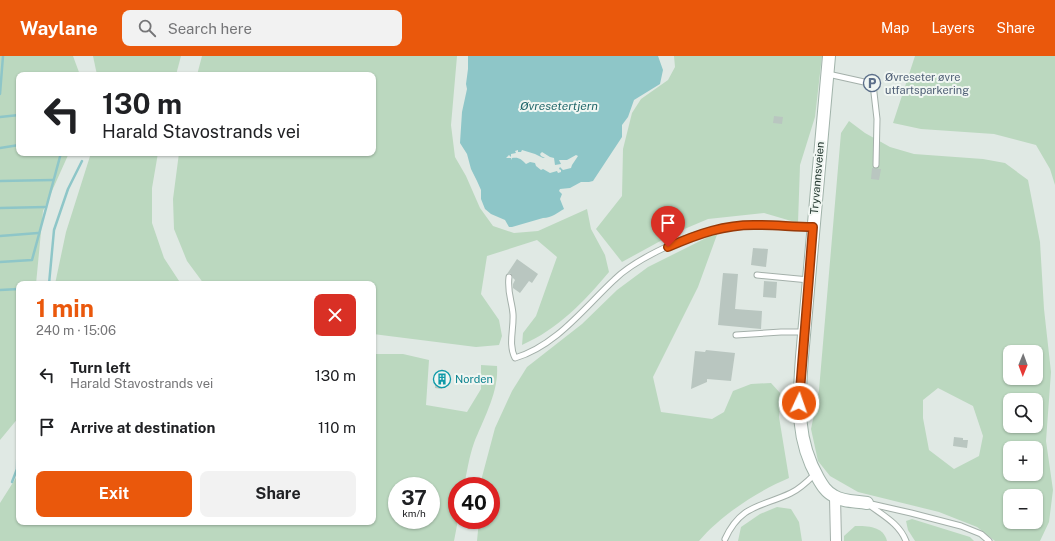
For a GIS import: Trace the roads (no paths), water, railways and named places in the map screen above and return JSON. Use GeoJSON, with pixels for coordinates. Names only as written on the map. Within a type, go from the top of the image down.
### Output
{"type":"FeatureCollection","features":[{"type":"Feature","properties":{"kind":"street","name":"Tryvannsveien"},"geometry":{"type":"LineString","coordinates":[[829,56],[804,332],[800,389],[800,422],[806,449],[816,474],[823,486],[835,497]]}},
{"type":"Feature","properties":{"kind":"street"},"geometry":{"type":"LineString","coordinates":[[836,541],[835,497],[867,503]]}},
{"type":"Feature","properties":{"kind":"lane"},"geometry":{"type":"LineString","coordinates":[[827,74],[873,84],[877,119],[876,165]]}},
{"type":"Feature","properties":{"kind":"lane"},"geometry":{"type":"LineString","coordinates":[[508,277],[508,287],[513,314],[512,350],[515,358],[528,354],[545,345],[623,272],[658,252],[689,238],[710,230],[747,225],[813,227]]}},
{"type":"Feature","properties":{"kind":"lane"},"geometry":{"type":"LineString","coordinates":[[757,275],[809,280]]}},
{"type":"Feature","properties":{"kind":"lane"},"geometry":{"type":"LineString","coordinates":[[736,335],[804,332]]}},
{"type":"Feature","properties":{"kind":"lane"},"geometry":{"type":"LineString","coordinates":[[725,539],[730,528],[744,514],[758,505],[797,490],[816,474]]}},
{"type":"Feature","properties":{"kind":"lane"},"geometry":{"type":"LineString","coordinates":[[867,503],[897,525],[906,541]]}},
{"type":"Feature","properties":{"kind":"lane"},"geometry":{"type":"LineString","coordinates":[[867,503],[961,526],[981,534],[989,541]]}},
{"type":"Feature","properties":{"kind":"water","name":"Øvresetertjern"},"geometry":{"type":"Polygon","coordinates":[[[468,56],[658,56],[663,70],[660,84],[634,100],[628,117],[622,125],[622,137],[593,181],[581,182],[570,188],[560,189],[559,191],[562,194],[560,199],[564,209],[555,215],[509,227],[505,220],[491,214],[485,209],[481,199],[481,190],[471,169],[467,154],[460,143],[462,112],[467,89],[466,84],[468,56]],[[518,150],[515,151],[516,153],[511,154],[511,157],[509,155],[506,158],[511,158],[511,160],[512,158],[518,158],[526,164],[530,162],[535,163],[541,170],[543,169],[550,173],[557,171],[558,173],[561,172],[559,169],[560,167],[563,170],[571,168],[578,156],[576,155],[567,160],[559,160],[561,164],[555,165],[554,158],[542,152],[540,154],[541,156],[545,158],[522,150],[521,152],[518,152],[518,150]]]}},
{"type":"Feature","properties":{"kind":"waterway"},"geometry":{"type":"LineString","coordinates":[[0,94],[3,56]]}},
{"type":"Feature","properties":{"kind":"waterway"},"geometry":{"type":"LineString","coordinates":[[0,117],[16,115]]}},
{"type":"Feature","properties":{"kind":"waterway"},"geometry":{"type":"LineString","coordinates":[[0,148],[16,145]]}},
{"type":"Feature","properties":{"kind":"waterway"},"geometry":{"type":"LineString","coordinates":[[0,262],[32,260],[60,156]]}},
{"type":"Feature","properties":{"kind":"waterway"},"geometry":{"type":"LineString","coordinates":[[49,281],[54,230],[68,189],[82,161]]}},
{"type":"Feature","properties":{"kind":"waterway"},"geometry":{"type":"LineString","coordinates":[[0,181],[53,180]]}},
{"type":"Feature","properties":{"kind":"waterway"},"geometry":{"type":"LineString","coordinates":[[0,208],[46,207]]}},
{"type":"Feature","properties":{"kind":"waterway"},"geometry":{"type":"LineString","coordinates":[[0,236],[38,233]]}},
{"type":"Feature","properties":{"kind":"waterway"},"geometry":{"type":"LineString","coordinates":[[0,290],[16,289]]}},
{"type":"Feature","properties":{"kind":"waterway"},"geometry":{"type":"LineString","coordinates":[[12,482],[16,472]]}},
{"type":"Feature","properties":{"kind":"place","name":"Øvreseter øvre utfartsparkering"},"geometry":{"type":"Point","coordinates":[872,83]}},
{"type":"Feature","properties":{"kind":"place","name":"Norden"},"geometry":{"type":"Point","coordinates":[442,379]}}]}
